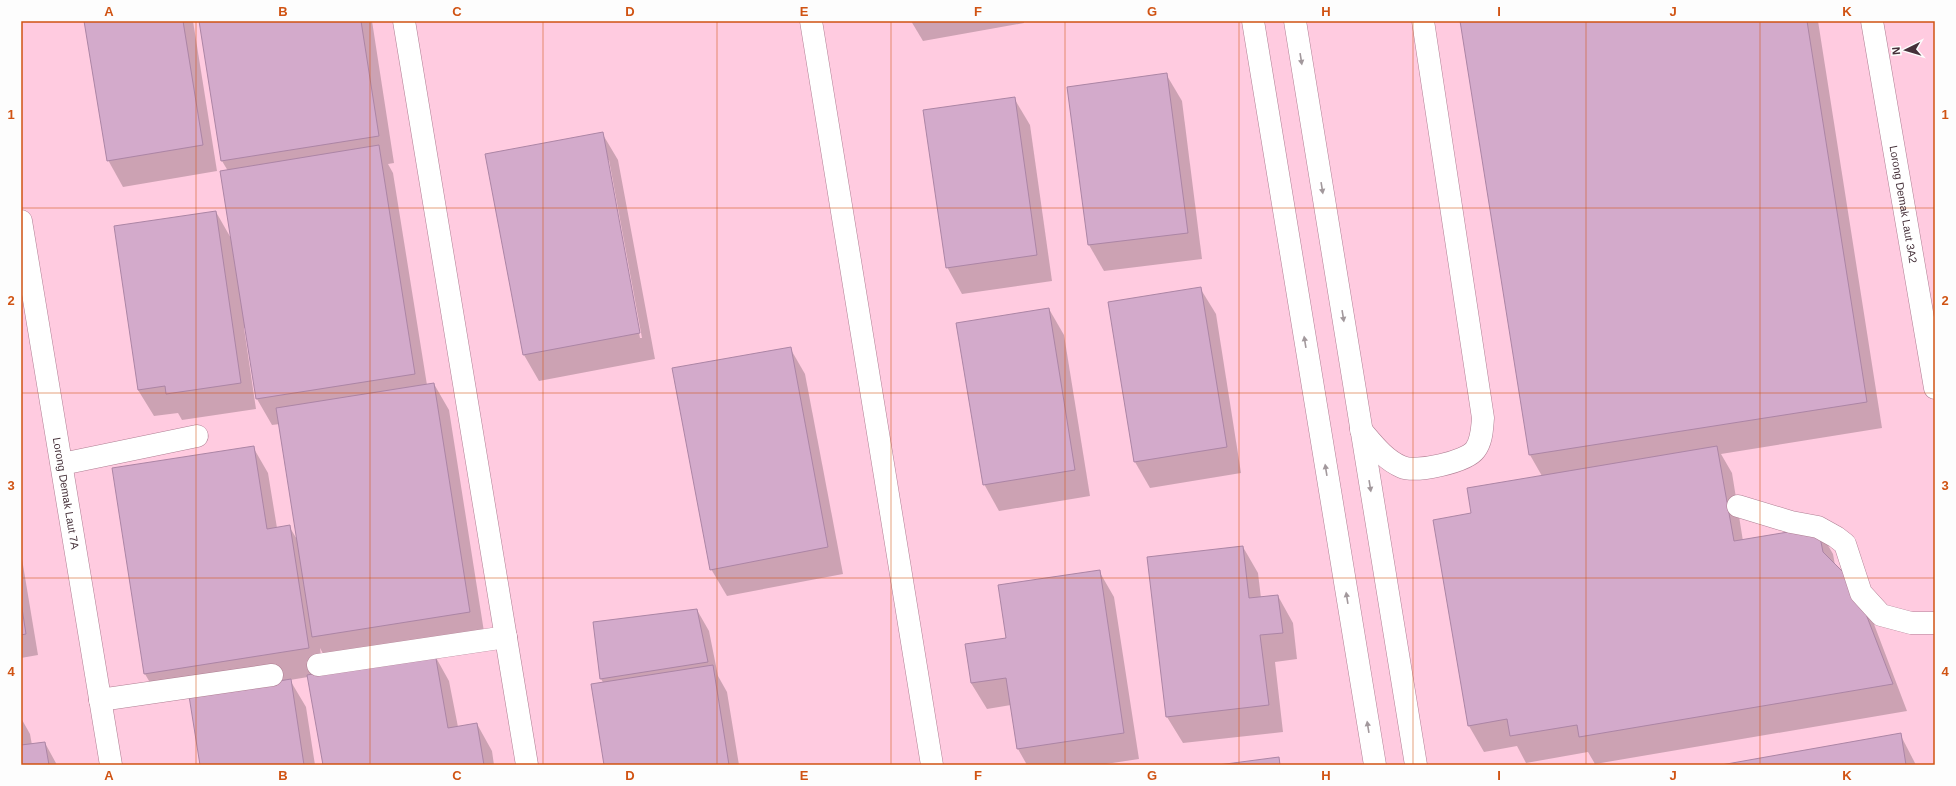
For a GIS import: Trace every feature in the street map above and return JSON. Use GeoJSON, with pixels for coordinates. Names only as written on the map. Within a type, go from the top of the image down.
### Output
{"type":"FeatureCollection","features":[{"type":"Feature","properties":{"kind":"street"},"geometry":{"type":"LineString","coordinates":[[404,21],[527,765]]}},
{"type":"Feature","properties":{"kind":"street"},"geometry":{"type":"LineString","coordinates":[[811,21],[932,765]]}},
{"type":"Feature","properties":{"kind":"street"},"geometry":{"type":"LineString","coordinates":[[1253,21],[1375,765]]}},
{"type":"Feature","properties":{"kind":"street"},"geometry":{"type":"LineString","coordinates":[[1295,21],[1416,765]]}},
{"type":"Feature","properties":{"kind":"street"},"geometry":{"type":"LineString","coordinates":[[1361,430],[1388,459],[1403,468],[1415,469],[1469,457],[1476,450],[1481,438],[1483,418],[1423,21]]}},
{"type":"Feature","properties":{"kind":"street","name":"Lorong Demak Laut 3A2"},"geometry":{"type":"LineString","coordinates":[[1872,21],[1935,388]]}},
{"type":"Feature","properties":{"kind":"street","name":"Lorong Demak Laut 7A"},"geometry":{"type":"LineString","coordinates":[[21,221],[111,765]]}},
{"type":"Feature","properties":{"kind":"street"},"geometry":{"type":"LineString","coordinates":[[62,464],[197,436]]}},
{"type":"Feature","properties":{"kind":"street"},"geometry":{"type":"LineString","coordinates":[[1738,506],[1791,522],[1818,527],[1836,537],[1845,544],[1861,593],[1881,615],[1911,623],[1935,623]]}},
{"type":"Feature","properties":{"kind":"street"},"geometry":{"type":"LineString","coordinates":[[318,665],[506,637]]}},
{"type":"Feature","properties":{"kind":"street"},"geometry":{"type":"LineString","coordinates":[[100,700],[272,675]]}},
{"type":"Feature","properties":{"kind":"building"},"geometry":{"type":"Polygon","coordinates":[[[84,21],[183,21],[203,145],[107,161],[84,21]]]}},
{"type":"Feature","properties":{"kind":"building"},"geometry":{"type":"Polygon","coordinates":[[[199,21],[361,21],[379,136],[221,161],[199,21]]]}},
{"type":"Feature","properties":{"kind":"building"},"geometry":{"type":"Polygon","coordinates":[[[1460,21],[1807,21],[1867,402],[1529,455],[1460,21]]]}},
{"type":"Feature","properties":{"kind":"building"},"geometry":{"type":"Polygon","coordinates":[[[1167,73],[1188,233],[1088,245],[1067,87],[1167,73]]]}},
{"type":"Feature","properties":{"kind":"building"},"geometry":{"type":"Polygon","coordinates":[[[1015,97],[1037,255],[946,268],[923,110],[1015,97]]]}},
{"type":"Feature","properties":{"kind":"building"},"geometry":{"type":"Polygon","coordinates":[[[603,132],[640,333],[523,355],[485,154],[603,132]]]}},
{"type":"Feature","properties":{"kind":"building"},"geometry":{"type":"Polygon","coordinates":[[[379,145],[415,374],[256,399],[220,171],[379,145]]]}},
{"type":"Feature","properties":{"kind":"building"},"geometry":{"type":"Polygon","coordinates":[[[216,211],[241,383],[166,394],[165,386],[138,390],[114,226],[216,211]]]}},
{"type":"Feature","properties":{"kind":"building"},"geometry":{"type":"Polygon","coordinates":[[[1201,287],[1227,447],[1134,462],[1108,302],[1201,287]]]}},
{"type":"Feature","properties":{"kind":"building"},"geometry":{"type":"Polygon","coordinates":[[[1049,308],[1075,470],[983,485],[956,323],[1049,308]]]}},
{"type":"Feature","properties":{"kind":"building"},"geometry":{"type":"Polygon","coordinates":[[[791,347],[828,547],[710,570],[672,368],[791,347]]]}},
{"type":"Feature","properties":{"kind":"building"},"geometry":{"type":"Polygon","coordinates":[[[434,383],[470,612],[312,637],[276,408],[434,383]]]}},
{"type":"Feature","properties":{"kind":"building"},"geometry":{"type":"Polygon","coordinates":[[[254,446],[267,529],[290,525],[309,648],[144,674],[112,468],[254,446]]]}},
{"type":"Feature","properties":{"kind":"building"},"geometry":{"type":"Polygon","coordinates":[[[1717,446],[1734,541],[1818,527],[1823,552],[1854,583],[1893,684],[1579,737],[1577,725],[1510,736],[1507,719],[1468,726],[1433,520],[1471,513],[1467,488],[1717,446]]]}},
{"type":"Feature","properties":{"kind":"building"},"geometry":{"type":"Polygon","coordinates":[[[1243,546],[1249,598],[1278,595],[1283,633],[1260,635],[1269,705],[1166,717],[1147,557],[1243,546]]]}},
{"type":"Feature","properties":{"kind":"building"},"geometry":{"type":"Polygon","coordinates":[[[1100,570],[1124,733],[1017,749],[1006,678],[971,683],[965,644],[1006,638],[998,585],[1100,570]]]}},
{"type":"Feature","properties":{"kind":"building"},"geometry":{"type":"Polygon","coordinates":[[[21,602],[26,634],[21,635],[21,602]]]}},
{"type":"Feature","properties":{"kind":"building"},"geometry":{"type":"Polygon","coordinates":[[[697,609],[708,662],[600,679],[593,622],[697,609]]]}},
{"type":"Feature","properties":{"kind":"building"},"geometry":{"type":"Polygon","coordinates":[[[435,653],[448,728],[477,723],[484,765],[323,765],[307,675],[435,653]]]}},
{"type":"Feature","properties":{"kind":"building"},"geometry":{"type":"Polygon","coordinates":[[[713,665],[729,765],[604,765],[591,684],[713,665]]]}},
{"type":"Feature","properties":{"kind":"building"},"geometry":{"type":"Polygon","coordinates":[[[291,679],[304,765],[200,765],[189,696],[291,679]]]}},
{"type":"Feature","properties":{"kind":"building"},"geometry":{"type":"Polygon","coordinates":[[[1901,733],[1906,765],[1721,765],[1901,733]]]}},
{"type":"Feature","properties":{"kind":"building"},"geometry":{"type":"Polygon","coordinates":[[[45,742],[49,765],[21,765],[21,745],[45,742]]]}},
{"type":"Feature","properties":{"kind":"building"},"geometry":{"type":"Polygon","coordinates":[[[1279,757],[1280,765],[1218,765],[1279,757]]]}}]}
